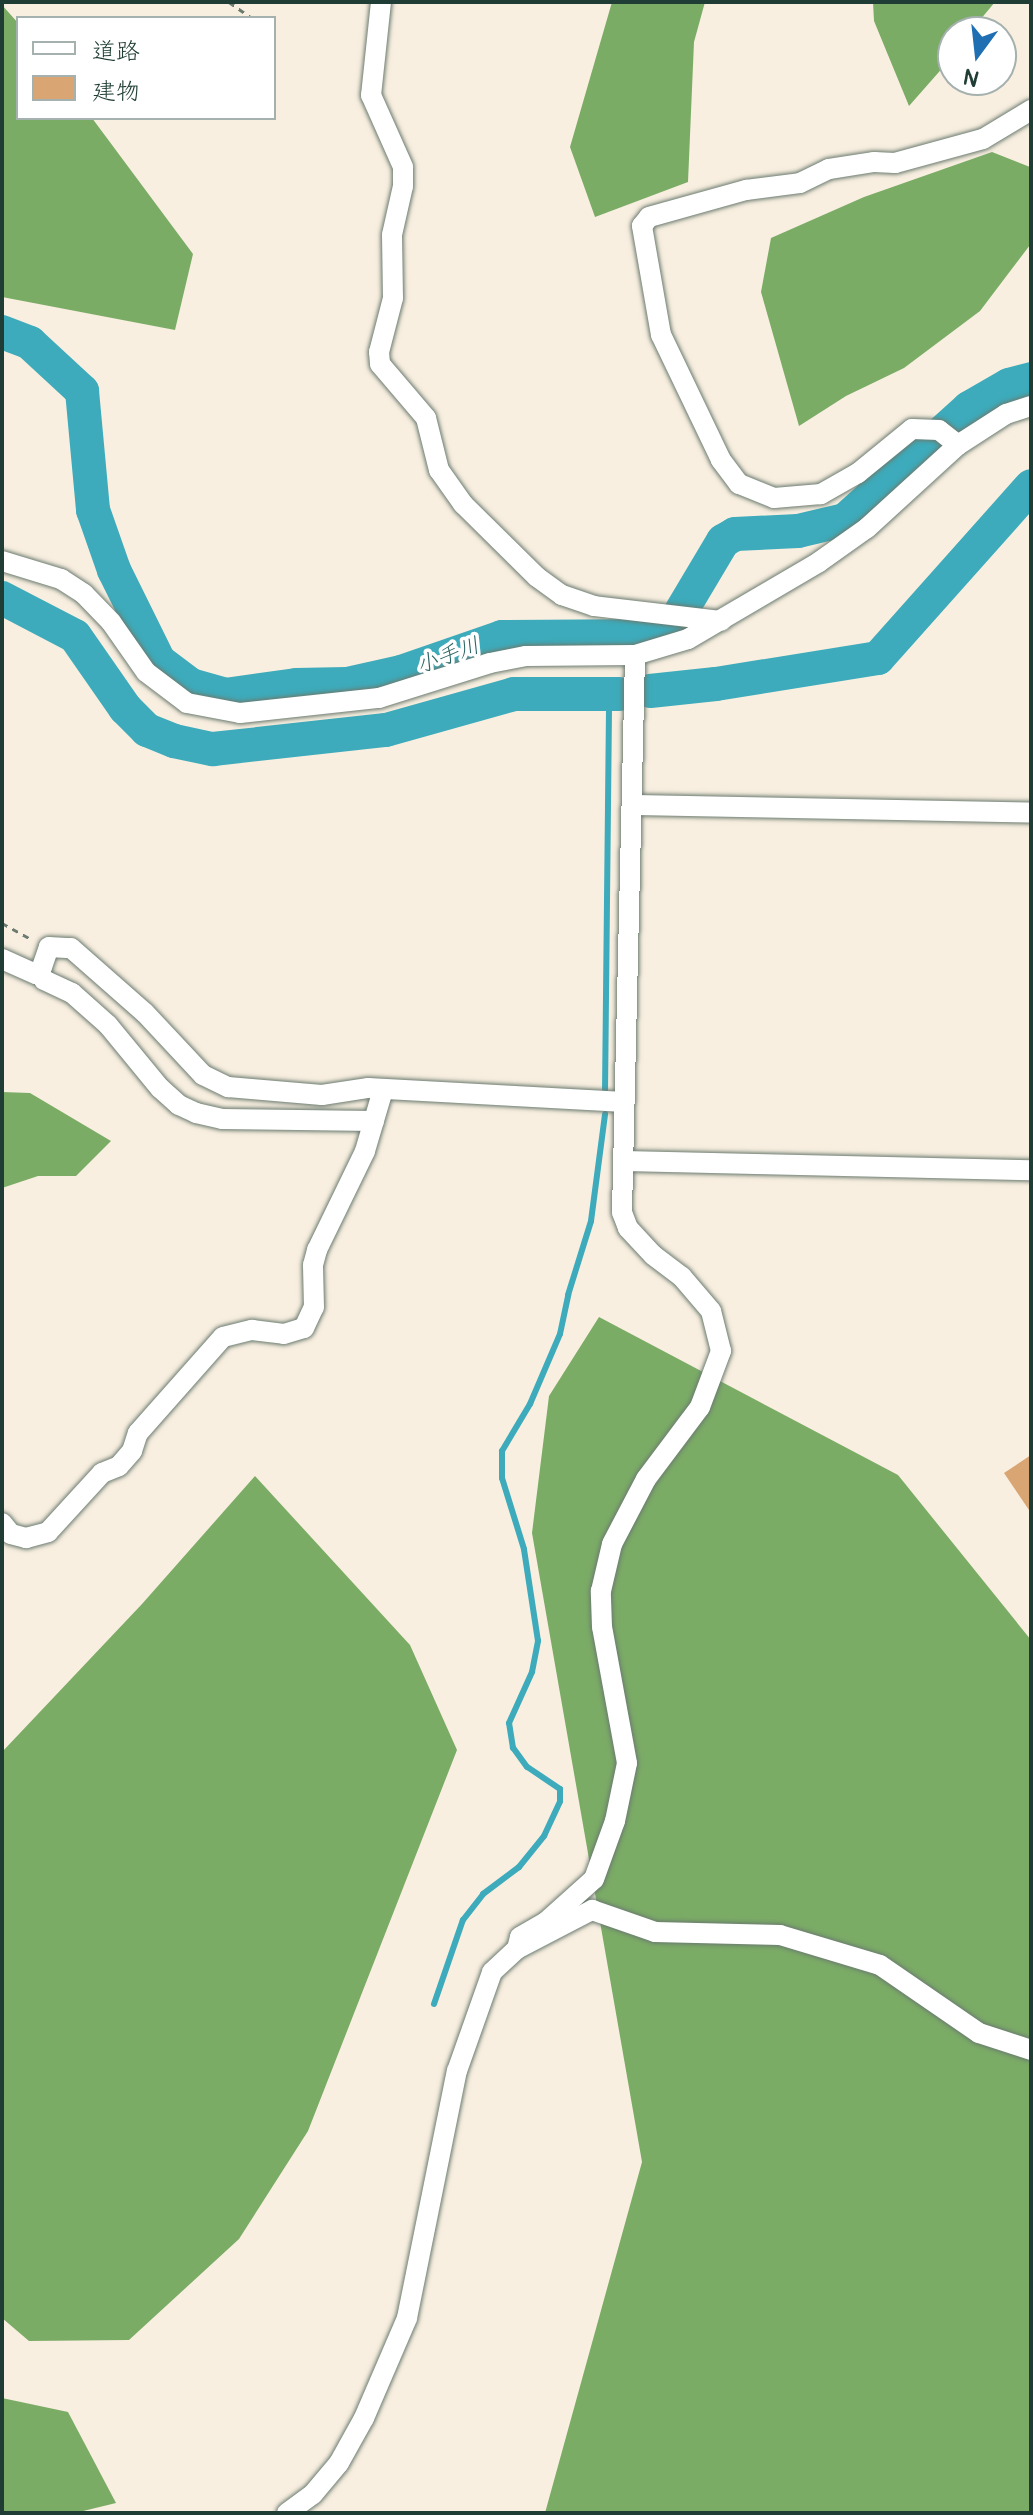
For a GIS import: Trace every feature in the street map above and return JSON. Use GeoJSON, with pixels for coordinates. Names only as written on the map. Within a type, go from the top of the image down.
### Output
{"type":"FeatureCollection","features":[{"type":"Feature","properties":{"kind":"street"},"geometry":{"type":"LineString","coordinates":[[381,2],[371,84],[372,103],[398,150],[403,167],[403,186],[392,235],[393,298],[379,352],[380,364],[426,418],[439,470],[463,504],[537,577],[562,595],[594,606],[721,621]]}},
{"type":"Feature","properties":{"kind":"street"},"geometry":{"type":"LineString","coordinates":[[949,437],[912,429],[858,473],[821,494],[774,498],[739,484],[721,460],[661,335],[642,233],[643,222],[649,217],[746,190],[800,183],[829,169],[874,162],[895,163],[983,139],[1031,110]]}},
{"type":"Feature","properties":{"kind":"street"},"geometry":{"type":"LineString","coordinates":[[2,561],[61,579],[84,594],[111,622],[146,672],[187,703],[240,713],[379,698],[490,663],[526,656],[635,655],[688,639],[867,528],[949,437],[1031,406]]}},
{"type":"Feature","properties":{"kind":"street"},"geometry":{"type":"LineString","coordinates":[[517,1949],[520,1937],[546,1922],[594,1879],[615,1821],[627,1763],[602,1627],[601,1591],[612,1544],[646,1479],[700,1407],[721,1351],[711,1311],[682,1277],[653,1255],[628,1228],[622,1212],[635,655]]}},
{"type":"Feature","properties":{"kind":"street"},"geometry":{"type":"LineString","coordinates":[[632,805],[1031,813]]}},
{"type":"Feature","properties":{"kind":"street"},"geometry":{"type":"LineString","coordinates":[[39,971],[49,947],[71,948],[145,1013],[203,1075],[216,1084],[322,1095],[368,1088],[625,1102]]}},
{"type":"Feature","properties":{"kind":"street"},"geometry":{"type":"LineString","coordinates":[[2,959],[31,973],[39,971]]}},
{"type":"Feature","properties":{"kind":"street"},"geometry":{"type":"LineString","coordinates":[[39,971],[44,980],[72,993],[108,1025],[160,1088],[179,1105],[196,1113],[222,1119],[374,1121]]}},
{"type":"Feature","properties":{"kind":"street"},"geometry":{"type":"LineString","coordinates":[[2,1523],[11,1534],[26,1538],[48,1532],[102,1473],[125,1459],[138,1433],[223,1337],[252,1330],[284,1334],[304,1328],[314,1307],[313,1265],[317,1250],[365,1151],[383,1090]]}},
{"type":"Feature","properties":{"kind":"street"},"geometry":{"type":"LineString","coordinates":[[623,1161],[1031,1170]]}},
{"type":"Feature","properties":{"kind":"street"},"geometry":{"type":"LineString","coordinates":[[287,2513],[313,2494],[339,2463],[364,2418],[407,2318],[457,2071],[492,1972],[517,1949],[592,1910],[655,1932],[780,1935],[880,1965],[979,2033],[1031,2050]]}},
{"type":"Feature","properties":{"kind":"path"},"geometry":{"type":"LineString","coordinates":[[229,2],[249,16]]}},
{"type":"Feature","properties":{"kind":"path"},"geometry":{"type":"LineString","coordinates":[[2,923],[49,947]]}},
{"type":"Feature","properties":{"kind":"green space"},"geometry":{"type":"Polygon","coordinates":[[[612,2],[705,2],[694,42],[688,182],[595,217],[570,147],[612,2]]]}},
{"type":"Feature","properties":{"kind":"green space"},"geometry":{"type":"Polygon","coordinates":[[[873,2],[995,2],[983,16],[937,16],[937,74],[909,106],[874,21],[873,2]]]}},
{"type":"Feature","properties":{"kind":"green space"},"geometry":{"type":"Polygon","coordinates":[[[2,5],[16,21],[16,120],[93,120],[193,254],[175,330],[2,297],[2,5]]]}},
{"type":"Feature","properties":{"kind":"green space"},"geometry":{"type":"Polygon","coordinates":[[[992,152],[1030,167],[1030,245],[980,311],[904,368],[846,396],[799,426],[761,292],[771,238],[864,197],[992,152]]]}},
{"type":"Feature","properties":{"kind":"green space"},"geometry":{"type":"Polygon","coordinates":[[[2,1092],[30,1093],[111,1141],[76,1176],[38,1176],[2,1188],[2,1092]]]}},
{"type":"Feature","properties":{"kind":"green space"},"geometry":{"type":"Polygon","coordinates":[[[599,1317],[898,1475],[1031,1640],[1031,2513],[545,2513],[642,2162],[532,1533],[549,1396],[599,1317]]]}},
{"type":"Feature","properties":{"kind":"green space"},"geometry":{"type":"Polygon","coordinates":[[[255,1476],[410,1645],[457,1750],[308,2131],[239,2239],[129,2340],[29,2341],[2,2318],[2,1752],[142,1604],[255,1476]]]}},
{"type":"Feature","properties":{"kind":"green space"},"geometry":{"type":"Polygon","coordinates":[[[2,2398],[68,2412],[116,2503],[75,2513],[2,2513],[2,2398]]]}},
{"type":"Feature","properties":{"kind":"building"},"geometry":{"type":"Polygon","coordinates":[[[1031,1455],[1031,1513],[1004,1473],[1031,1455]]]}},
{"type":"Feature","properties":{"kind":"waterway","name":"小手川"},"geometry":{"type":"LineString","coordinates":[[2,332],[30,343],[82,391],[93,510],[114,570],[159,661],[191,685],[225,695],[296,685],[347,684],[401,672],[502,637],[653,636],[673,625],[723,541],[735,534],[798,531],[845,520],[969,408],[1009,385],[1031,379]]}},
{"type":"Feature","properties":{"kind":"waterway"},"geometry":{"type":"LineString","coordinates":[[650,691],[716,684],[878,658],[1031,486]]}},
{"type":"Feature","properties":{"kind":"waterway"},"geometry":{"type":"LineString","coordinates":[[2,598],[75,636],[125,708],[147,730],[174,741],[213,749],[386,730],[514,694],[619,694]]}},
{"type":"Feature","properties":{"kind":"waterway"},"geometry":{"type":"LineString","coordinates":[[605,1092],[609,695]]}},
{"type":"Feature","properties":{"kind":"waterway"},"geometry":{"type":"LineString","coordinates":[[434,2004],[463,1920],[483,1894],[519,1867],[544,1836],[560,1801],[560,1789],[527,1767],[513,1748],[509,1723],[532,1672],[538,1641],[524,1549],[502,1478],[502,1451],[530,1404],[560,1334],[568,1295],[591,1221],[605,1114]]}}]}
